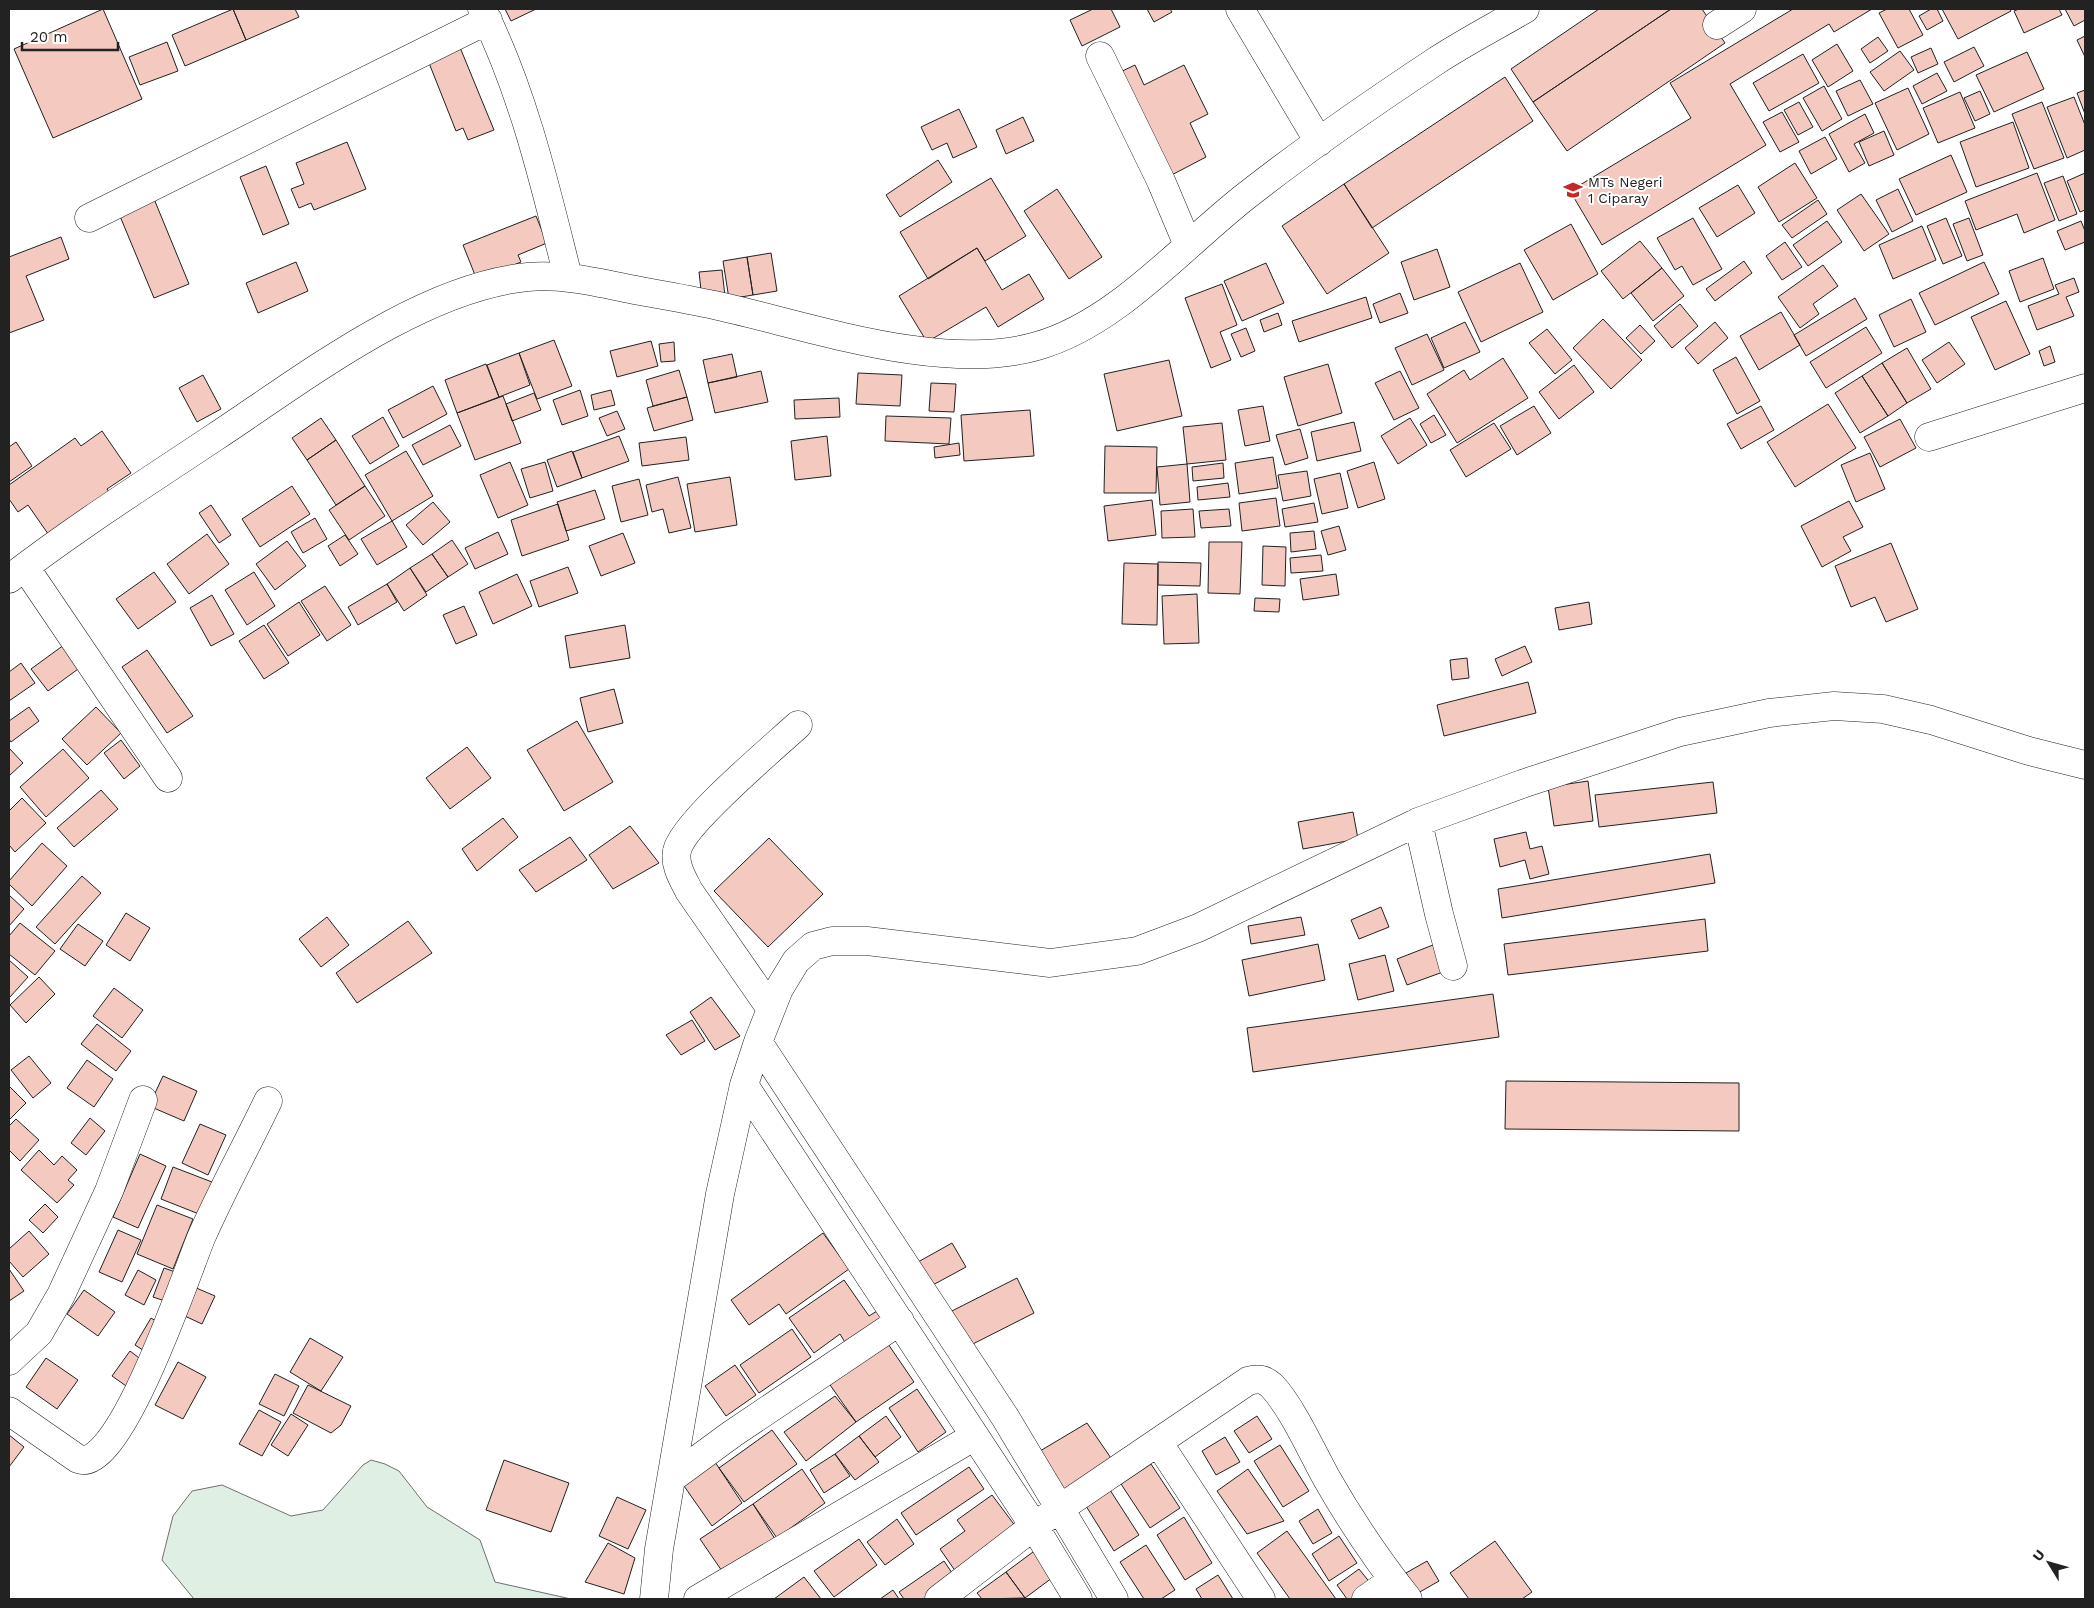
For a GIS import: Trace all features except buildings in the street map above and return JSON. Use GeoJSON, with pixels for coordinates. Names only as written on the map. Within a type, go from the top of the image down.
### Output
{"type":"FeatureCollection","features":[{"type":"Feature","properties":{"kind":"street"},"geometry":{"type":"LineString","coordinates":[[1240,9],[1319,142]]}},
{"type":"Feature","properties":{"kind":"street"},"geometry":{"type":"LineString","coordinates":[[168,778],[17,573],[309,374],[384,328],[441,300],[496,282],[529,277],[568,277],[722,307],[890,346],[946,353],[998,354],[1035,347],[1074,333],[1115,307],[1244,197],[1319,142],[1439,59],[1525,9]]}},
{"type":"Feature","properties":{"kind":"street"},"geometry":{"type":"LineString","coordinates":[[1717,26],[1742,9]]}},
{"type":"Feature","properties":{"kind":"street"},"geometry":{"type":"LineString","coordinates":[[89,218],[485,15],[522,103],[539,158],[568,277]]}},
{"type":"Feature","properties":{"kind":"street"},"geometry":{"type":"LineString","coordinates":[[1100,56],[1160,181],[1188,245]]}},
{"type":"Feature","properties":{"kind":"street"},"geometry":{"type":"LineString","coordinates":[[1929,437],[2085,388]]}},
{"type":"Feature","properties":{"kind":"street"},"geometry":{"type":"LineString","coordinates":[[654,1599],[659,1549],[720,1194],[744,1085],[771,1009],[791,968],[802,954],[821,942],[875,942],[1050,963],[1137,951],[1198,928],[1418,822],[1522,784],[1680,732],[1769,713],[1834,706],[1892,711],[1931,720],[2029,751],[2085,765]]}},
{"type":"Feature","properties":{"kind":"street"},"geometry":{"type":"LineString","coordinates":[[771,1009],[690,891],[680,871],[677,852],[682,837],[703,813],[798,725]]}},
{"type":"Feature","properties":{"kind":"street"},"geometry":{"type":"LineString","coordinates":[[1418,822],[1438,914],[1453,966]]}},
{"type":"Feature","properties":{"kind":"street"},"geometry":{"type":"LineString","coordinates":[[758,1042],[1006,1417],[1114,1599]]}},
{"type":"Feature","properties":{"kind":"street"},"geometry":{"type":"LineString","coordinates":[[744,1085],[1034,1526],[1078,1599]]}},
{"type":"Feature","properties":{"kind":"street"},"geometry":{"type":"LineString","coordinates":[[9,1361],[38,1333],[61,1294],[109,1191],[143,1100]]}},
{"type":"Feature","properties":{"kind":"street"},"geometry":{"type":"LineString","coordinates":[[9,1411],[78,1459],[88,1460],[99,1453],[128,1413],[144,1383],[202,1238],[268,1101]]}},
{"type":"Feature","properties":{"kind":"street"},"geometry":{"type":"LineString","coordinates":[[672,1478],[732,1434],[900,1321]]}},
{"type":"Feature","properties":{"kind":"street"},"geometry":{"type":"LineString","coordinates":[[939,1599],[1034,1526],[1248,1381],[1256,1379],[1267,1382],[1281,1398],[1328,1481],[1400,1590],[1366,1599]]}},
{"type":"Feature","properties":{"kind":"street"},"geometry":{"type":"LineString","coordinates":[[698,1599],[975,1436]]}},
{"type":"Feature","properties":{"kind":"street"},"geometry":{"type":"LineString","coordinates":[[1158,1442],[1261,1599]]}},
{"type":"Feature","properties":{"kind":"green space"},"geometry":{"type":"Polygon","coordinates":[[[371,1460],[399,1471],[427,1507],[480,1540],[495,1582],[571,1599],[194,1599],[162,1560],[173,1516],[192,1491],[222,1485],[291,1516],[323,1510],[363,1465],[371,1460]]]}},
{"type":"Feature","properties":{"kind":"place","name":"MTs Negeri 1 Ciparay"},"geometry":{"type":"Point","coordinates":[1573,190]}}]}
